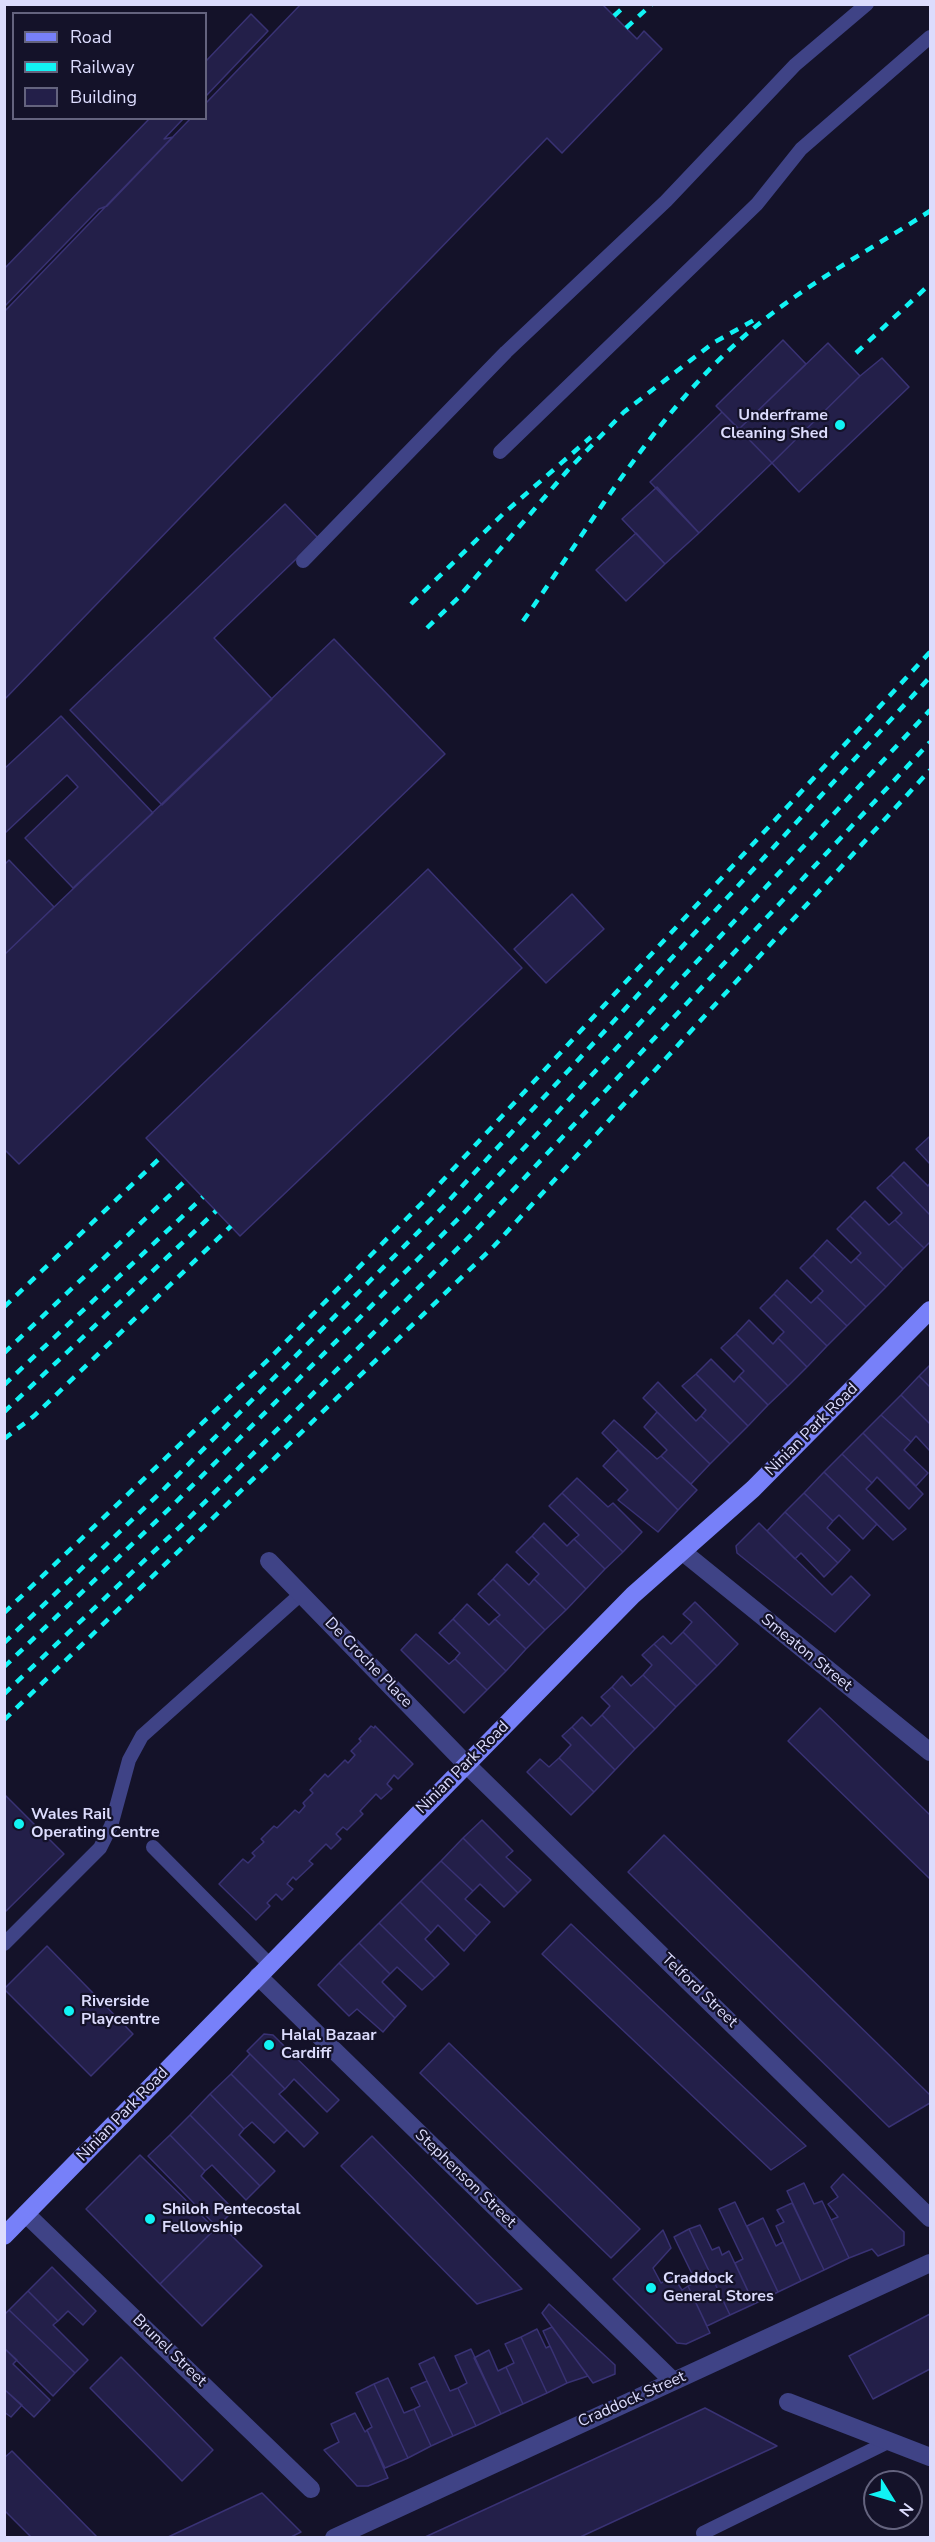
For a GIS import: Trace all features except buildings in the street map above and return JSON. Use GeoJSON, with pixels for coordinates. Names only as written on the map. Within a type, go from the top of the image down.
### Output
{"type":"FeatureCollection","features":[{"type":"Feature","properties":{"kind":"street","name":"Ninian Park Road"},"geometry":{"type":"LineString","coordinates":[[4,2236],[633,1595],[766,1476],[930,1310]]}},
{"type":"Feature","properties":{"kind":"street","name":"Smeaton Street"},"geometry":{"type":"LineString","coordinates":[[683,1552],[930,1752]]}},
{"type":"Feature","properties":{"kind":"street","name":"De Croche Place"},"geometry":{"type":"LineString","coordinates":[[269,1562],[467,1765]]}},
{"type":"Feature","properties":{"kind":"street","name":"Telford Street"},"geometry":{"type":"LineString","coordinates":[[467,1765],[930,2218]]}},
{"type":"Feature","properties":{"kind":"street","name":"Stephenson Street"},"geometry":{"type":"LineString","coordinates":[[264,1971],[673,2381]]}},
{"type":"Feature","properties":{"kind":"street","name":"Brunel Street"},"geometry":{"type":"LineString","coordinates":[[26,2214],[311,2488]]}},
{"type":"Feature","properties":{"kind":"street","name":"Craddock Street"},"geometry":{"type":"LineString","coordinates":[[334,2538],[930,2263]]}},
{"type":"Feature","properties":{"kind":"street"},"geometry":{"type":"LineString","coordinates":[[788,2402],[930,2457]]}},
{"type":"Feature","properties":{"kind":"lane"},"geometry":{"type":"LineString","coordinates":[[303,561],[506,352],[666,201],[795,65],[867,4]]}},
{"type":"Feature","properties":{"kind":"lane"},"geometry":{"type":"LineString","coordinates":[[500,452],[757,204],[801,149],[930,37]]}},
{"type":"Feature","properties":{"kind":"lane"},"geometry":{"type":"LineString","coordinates":[[4,1944],[100,1848],[111,1826],[129,1760],[142,1736],[301,1594]]}},
{"type":"Feature","properties":{"kind":"lane"},"geometry":{"type":"LineString","coordinates":[[153,1847],[264,1971]]}},
{"type":"Feature","properties":{"kind":"lane"},"geometry":{"type":"LineString","coordinates":[[703,2533],[890,2441]]}},
{"type":"Feature","properties":{"kind":"railway"},"geometry":{"type":"LineString","coordinates":[[614,16],[627,4]]}},
{"type":"Feature","properties":{"kind":"railway"},"geometry":{"type":"LineString","coordinates":[[626,28],[652,4]]}},
{"type":"Feature","properties":{"kind":"railway"},"geometry":{"type":"LineString","coordinates":[[523,621],[627,469],[684,397],[715,363],[749,332],[792,299],[930,211]]}},
{"type":"Feature","properties":{"kind":"railway"},"geometry":{"type":"LineString","coordinates":[[856,353],[930,284]]}},
{"type":"Feature","properties":{"kind":"railway"},"geometry":{"type":"LineString","coordinates":[[427,628],[458,598],[568,470],[624,412],[713,343],[756,319]]}},
{"type":"Feature","properties":{"kind":"railway"},"geometry":{"type":"LineString","coordinates":[[411,604],[503,514],[591,437]]}},
{"type":"Feature","properties":{"kind":"railway"},"geometry":{"type":"LineString","coordinates":[[4,1613],[269,1359],[421,1204],[930,652]]}},
{"type":"Feature","properties":{"kind":"railway"},"geometry":{"type":"LineString","coordinates":[[4,1643],[160,1493],[443,1207],[930,677]]}},
{"type":"Feature","properties":{"kind":"railway"},"geometry":{"type":"LineString","coordinates":[[4,1667],[172,1506],[462,1215],[930,710]]}},
{"type":"Feature","properties":{"kind":"railway"},"geometry":{"type":"LineString","coordinates":[[4,1694],[186,1521],[476,1230],[930,742]]}},
{"type":"Feature","properties":{"kind":"railway"},"geometry":{"type":"LineString","coordinates":[[4,1720],[494,1246],[930,770]]}},
{"type":"Feature","properties":{"kind":"railway"},"geometry":{"type":"LineString","coordinates":[[4,1307],[163,1155]]}},
{"type":"Feature","properties":{"kind":"railway"},"geometry":{"type":"LineString","coordinates":[[4,1353],[186,1180]]}},
{"type":"Feature","properties":{"kind":"railway"},"geometry":{"type":"LineString","coordinates":[[4,1385],[203,1197]]}},
{"type":"Feature","properties":{"kind":"railway"},"geometry":{"type":"LineString","coordinates":[[4,1412],[216,1211]]}},
{"type":"Feature","properties":{"kind":"railway"},"geometry":{"type":"LineString","coordinates":[[4,1439],[34,1416],[231,1226]]}},
{"type":"Feature","properties":{"kind":"place","name":"Underframe Cleaning Shed"},"geometry":{"type":"Point","coordinates":[840,425]}},
{"type":"Feature","properties":{"kind":"place","name":"Wales Rail Operating Centre"},"geometry":{"type":"Point","coordinates":[19,1824]}},
{"type":"Feature","properties":{"kind":"place","name":"Riverside Playcentre"},"geometry":{"type":"Point","coordinates":[69,2011]}},
{"type":"Feature","properties":{"kind":"place","name":"Halal Bazaar Cardiff"},"geometry":{"type":"Point","coordinates":[269,2045]}},
{"type":"Feature","properties":{"kind":"place","name":"Shiloh Pentecostal Fellowship"},"geometry":{"type":"Point","coordinates":[150,2219]}},
{"type":"Feature","properties":{"kind":"place","name":"Craddock General Stores"},"geometry":{"type":"Point","coordinates":[651,2288]}}]}
